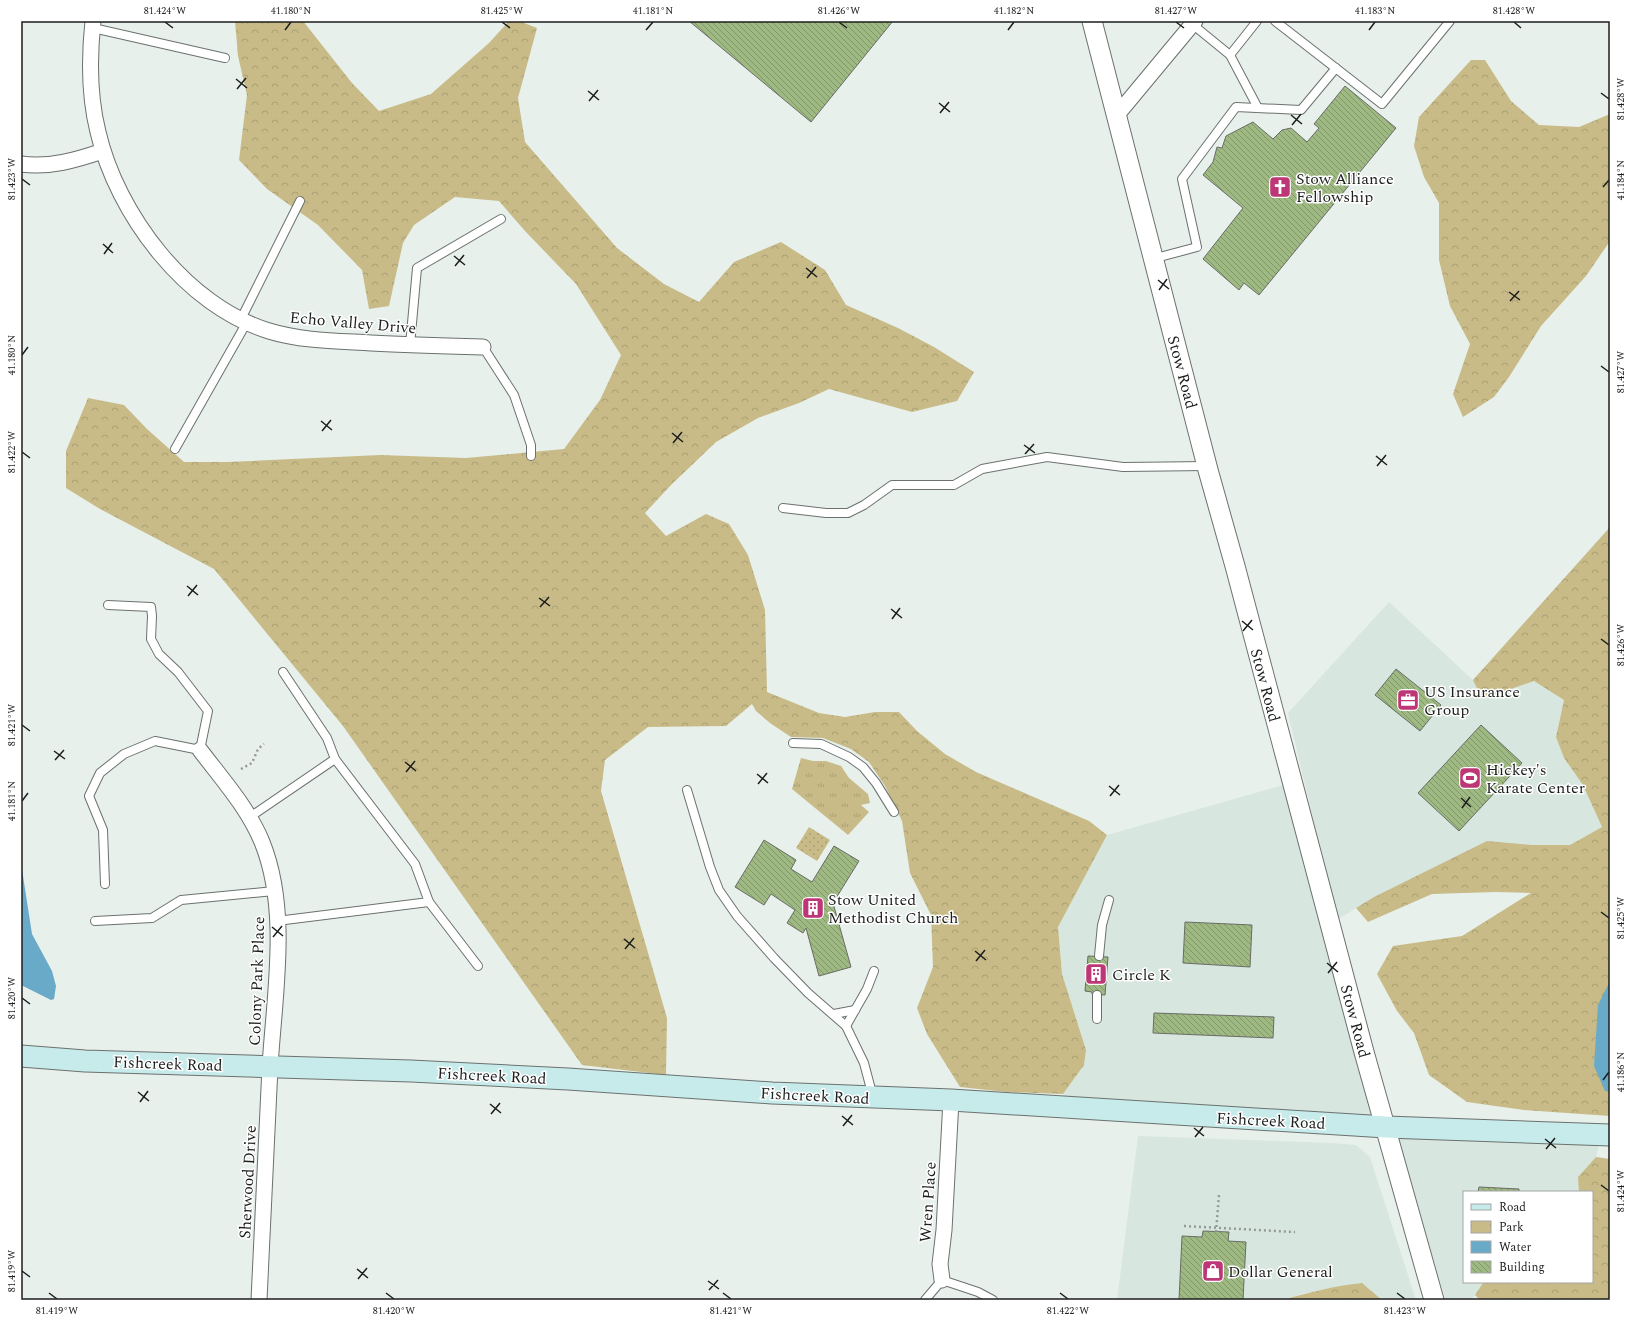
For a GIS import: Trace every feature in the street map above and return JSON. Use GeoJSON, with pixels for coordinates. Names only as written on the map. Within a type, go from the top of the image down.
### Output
{"type":"FeatureCollection","features":[{"type":"Feature","properties":{"kind":"main road","name":"Fishcreek Road"},"geometry":{"type":"LineString","coordinates":[[21,1056],[90,1061],[270,1066],[568,1079],[772,1093],[951,1100],[1386,1127],[1610,1135]]}},
{"type":"Feature","properties":{"kind":"street","name":"Stow Road"},"geometry":{"type":"LineString","coordinates":[[1092,21],[1152,259],[1207,466],[1364,1052],[1434,1300]]}},
{"type":"Feature","properties":{"kind":"street"},"geometry":{"type":"LineString","coordinates":[[1116,116],[1193,23]]}},
{"type":"Feature","properties":{"kind":"street","name":"Echo Valley Drive"},"geometry":{"type":"LineString","coordinates":[[93,25],[91,84],[98,132],[113,178],[128,209],[160,253],[185,280],[210,301],[244,321],[284,335],[329,341],[410,345],[483,346]]}},
{"type":"Feature","properties":{"kind":"street"},"geometry":{"type":"LineString","coordinates":[[21,164],[47,165],[67,162],[103,151]]}},
{"type":"Feature","properties":{"kind":"street","name":"Colony Park Place"},"geometry":{"type":"LineString","coordinates":[[200,750],[250,817],[262,843],[268,861],[274,891],[277,922],[275,1003],[270,1066]]}},
{"type":"Feature","properties":{"kind":"street","name":"Sherwood Drive"},"geometry":{"type":"LineString","coordinates":[[259,1300],[270,1066]]}},
{"type":"Feature","properties":{"kind":"street","name":"Wren Place"},"geometry":{"type":"LineString","coordinates":[[942,1280],[940,1264],[944,1230],[951,1100]]}},
{"type":"Feature","properties":{"kind":"lane"},"geometry":{"type":"LineString","coordinates":[[1230,55],[1257,21]]}},
{"type":"Feature","properties":{"kind":"lane"},"geometry":{"type":"LineString","coordinates":[[1275,21],[1382,104],[1450,21]]}},
{"type":"Feature","properties":{"kind":"lane"},"geometry":{"type":"LineString","coordinates":[[1193,23],[1230,55],[1258,108]]}},
{"type":"Feature","properties":{"kind":"lane"},"geometry":{"type":"LineString","coordinates":[[93,25],[225,58]]}},
{"type":"Feature","properties":{"kind":"lane"},"geometry":{"type":"LineString","coordinates":[[1152,259],[1196,247],[1182,179],[1236,107],[1301,110],[1336,68]]}},
{"type":"Feature","properties":{"kind":"lane"},"geometry":{"type":"LineString","coordinates":[[175,449],[244,321],[300,201]]}},
{"type":"Feature","properties":{"kind":"lane"},"geometry":{"type":"LineString","coordinates":[[410,345],[417,268],[501,219]]}},
{"type":"Feature","properties":{"kind":"lane"},"geometry":{"type":"LineString","coordinates":[[483,346],[514,395],[531,445],[531,456]]}},
{"type":"Feature","properties":{"kind":"lane"},"geometry":{"type":"LineString","coordinates":[[783,508],[826,513],[848,513],[864,505],[892,485],[954,485],[982,469],[1047,457],[1122,467],[1207,466]]}},
{"type":"Feature","properties":{"kind":"lane"},"geometry":{"type":"LineString","coordinates":[[105,884],[103,830],[89,796],[100,773],[124,754],[155,741],[200,750],[208,711],[178,672],[159,654],[150,640],[152,616],[151,607],[108,604]]}},
{"type":"Feature","properties":{"kind":"lane"},"geometry":{"type":"LineString","coordinates":[[283,672],[327,738],[335,759],[414,864],[429,902],[478,966]]}},
{"type":"Feature","properties":{"kind":"lane"},"geometry":{"type":"LineString","coordinates":[[792,743],[821,744],[849,757],[863,767],[876,783],[894,812]]}},
{"type":"Feature","properties":{"kind":"lane"},"geometry":{"type":"LineString","coordinates":[[250,817],[335,759]]}},
{"type":"Feature","properties":{"kind":"lane"},"geometry":{"type":"LineString","coordinates":[[687,790],[710,867],[719,890],[737,916],[774,958],[808,993],[846,1026],[864,1063],[873,1098]]}},
{"type":"Feature","properties":{"kind":"lane"},"geometry":{"type":"LineString","coordinates":[[95,922],[152,918],[181,900],[274,891]]}},
{"type":"Feature","properties":{"kind":"lane"},"geometry":{"type":"LineString","coordinates":[[1099,956],[1102,924],[1109,900]]}},
{"type":"Feature","properties":{"kind":"lane"},"geometry":{"type":"LineString","coordinates":[[277,922],[429,902]]}},
{"type":"Feature","properties":{"kind":"lane"},"geometry":{"type":"LineString","coordinates":[[846,1026],[867,989],[874,971]]}},
{"type":"Feature","properties":{"kind":"lane"},"geometry":{"type":"LineString","coordinates":[[1097,995],[1097,1019]]}},
{"type":"Feature","properties":{"kind":"lane"},"geometry":{"type":"LineString","coordinates":[[834,1014],[855,1010]]}},
{"type":"Feature","properties":{"kind":"lane"},"geometry":{"type":"LineString","coordinates":[[925,1300],[942,1280],[978,1292],[993,1300]]}},
{"type":"Feature","properties":{"kind":"path"},"geometry":{"type":"LineString","coordinates":[[241,769],[252,763],[258,749],[264,744]]}},
{"type":"Feature","properties":{"kind":"path"},"geometry":{"type":"LineString","coordinates":[[1216,1232],[1219,1195]]}},
{"type":"Feature","properties":{"kind":"path"},"geometry":{"type":"LineString","coordinates":[[1184,1226],[1295,1232]]}},
{"type":"Feature","properties":{"kind":"shaded area"},"geometry":{"type":"Polygon","coordinates":[[[1389,602],[1473,680],[1482,699],[1534,681],[1564,700],[1556,737],[1564,758],[1583,785],[1602,827],[1570,845],[1532,845],[1374,897],[1337,920],[1288,713],[1389,602]]]}},
{"type":"Feature","properties":{"kind":"shaded area"},"geometry":{"type":"Polygon","coordinates":[[[1283,785],[1379,1120],[1063,1103],[1063,1094],[1084,1065],[1086,1050],[1062,974],[1058,927],[1107,835],[1283,785]]]}},
{"type":"Feature","properties":{"kind":"shaded area"},"geometry":{"type":"Polygon","coordinates":[[[1393,1133],[1600,1140],[1596,1157],[1578,1177],[1579,1191],[1463,1191],[1463,1283],[1483,1283],[1470,1300],[1446,1300],[1393,1133]]]}},
{"type":"Feature","properties":{"kind":"shaded area"},"geometry":{"type":"Polygon","coordinates":[[[1138,1136],[1356,1145],[1370,1157],[1416,1300],[1382,1300],[1362,1283],[1305,1293],[1283,1300],[1117,1300],[1138,1136]]]}},
{"type":"Feature","properties":{"kind":"green space"},"geometry":{"type":"Polygon","coordinates":[[[235,21],[303,21],[352,83],[379,111],[431,94],[489,43],[509,21],[519,21],[537,28],[518,98],[525,142],[617,248],[664,284],[699,302],[734,262],[781,242],[825,270],[846,305],[898,328],[934,347],[974,372],[957,401],[912,412],[829,389],[799,403],[758,418],[716,442],[671,485],[645,513],[666,536],[706,514],[729,524],[748,555],[765,610],[767,692],[819,713],[845,717],[875,712],[899,712],[917,731],[945,754],[976,772],[1089,821],[1107,835],[1058,927],[1062,974],[1086,1050],[1084,1065],[1063,1094],[1006,1092],[960,1087],[927,1034],[917,1008],[933,967],[931,915],[910,873],[902,821],[885,786],[869,762],[851,749],[823,738],[791,737],[770,723],[756,711],[752,704],[726,726],[648,727],[605,760],[601,791],[667,1018],[666,1075],[582,1065],[343,726],[214,569],[100,509],[66,488],[66,451],[88,398],[124,405],[147,429],[184,462],[228,462],[380,455],[466,458],[564,449],[600,400],[621,355],[576,284],[525,231],[499,201],[455,197],[414,225],[403,243],[389,306],[369,309],[362,270],[318,225],[267,189],[239,160],[247,95],[238,56],[235,21]]]}},
{"type":"Feature","properties":{"kind":"green space"},"geometry":{"type":"Polygon","coordinates":[[[1471,60],[1485,60],[1511,101],[1539,125],[1579,127],[1610,114],[1610,241],[1586,276],[1541,326],[1509,377],[1494,397],[1463,417],[1453,394],[1470,344],[1450,306],[1439,260],[1439,203],[1424,177],[1414,146],[1419,117],[1471,60]]]}},
{"type":"Feature","properties":{"kind":"green space"},"geometry":{"type":"Polygon","coordinates":[[[1610,527],[1610,1116],[1524,1110],[1467,1102],[1429,1075],[1414,1033],[1397,1011],[1377,974],[1393,946],[1462,936],[1531,893],[1496,892],[1432,894],[1368,922],[1356,908],[1374,897],[1487,841],[1532,845],[1570,845],[1602,827],[1583,785],[1564,758],[1556,737],[1564,700],[1534,681],[1482,699],[1473,680],[1610,527]]]}},
{"type":"Feature","properties":{"kind":"green space"},"geometry":{"type":"Polygon","coordinates":[[[801,758],[813,761],[826,761],[841,766],[849,778],[868,794],[870,803],[861,805],[869,812],[848,835],[792,789],[801,758]]]}},
{"type":"Feature","properties":{"kind":"green space"},"geometry":{"type":"Polygon","coordinates":[[[809,827],[830,840],[817,861],[796,848],[809,827]]]}},
{"type":"Feature","properties":{"kind":"green space"},"geometry":{"type":"Polygon","coordinates":[[[1596,1157],[1610,1159],[1610,1300],[1480,1300],[1475,1295],[1483,1283],[1593,1283],[1593,1191],[1579,1191],[1578,1177],[1596,1157]]]}},
{"type":"Feature","properties":{"kind":"green space"},"geometry":{"type":"Polygon","coordinates":[[[1362,1283],[1382,1300],[1283,1300],[1303,1294],[1362,1283]]]}},
{"type":"Feature","properties":{"kind":"water"},"geometry":{"type":"Polygon","coordinates":[[[21,863],[32,934],[52,971],[56,986],[54,999],[51,1000],[21,985],[21,863]]]}},
{"type":"Feature","properties":{"kind":"water"},"geometry":{"type":"Polygon","coordinates":[[[1610,981],[1610,1092],[1605,1091],[1594,1066],[1598,1005],[1610,981]]]}},
{"type":"Feature","properties":{"kind":"building"},"geometry":{"type":"Polygon","coordinates":[[[689,21],[893,21],[811,122],[689,21]]]}},
{"type":"Feature","properties":{"kind":"building"},"geometry":{"type":"Polygon","coordinates":[[[1345,86],[1396,128],[1259,295],[1244,283],[1239,290],[1203,259],[1243,208],[1203,175],[1213,162],[1217,147],[1222,148],[1226,136],[1253,122],[1273,139],[1282,130],[1291,128],[1307,142],[1319,128],[1314,124],[1345,86]]]}},
{"type":"Feature","properties":{"kind":"building","name":"US Insurance Group"},"geometry":{"type":"Polygon","coordinates":[[[1396,669],[1441,705],[1420,731],[1375,695],[1396,669]]]}},
{"type":"Feature","properties":{"kind":"building","name":"Hickey's Karate Center"},"geometry":{"type":"Polygon","coordinates":[[[1481,725],[1522,763],[1459,831],[1418,793],[1481,725]]]}},
{"type":"Feature","properties":{"kind":"building","name":"Stow United Methodist Church"},"geometry":{"type":"Polygon","coordinates":[[[764,840],[796,860],[791,869],[812,882],[834,846],[859,861],[833,903],[851,967],[819,976],[806,928],[803,933],[787,923],[795,910],[771,894],[764,905],[735,887],[764,840]]]}},
{"type":"Feature","properties":{"kind":"building","name":"Circle K"},"geometry":{"type":"Polygon","coordinates":[[[1185,922],[1252,925],[1250,967],[1183,963],[1185,922]]]}},
{"type":"Feature","properties":{"kind":"building","name":"Circle K"},"geometry":{"type":"Polygon","coordinates":[[[1088,956],[1108,957],[1105,995],[1092,994],[1092,992],[1085,991],[1088,956]]]}},
{"type":"Feature","properties":{"kind":"building"},"geometry":{"type":"Polygon","coordinates":[[[1154,1013],[1274,1017],[1273,1038],[1153,1033],[1154,1013]]]}},
{"type":"Feature","properties":{"kind":"building"},"geometry":{"type":"Polygon","coordinates":[[[1479,1187],[1519,1189],[1519,1191],[1478,1191],[1479,1187]]]}},
{"type":"Feature","properties":{"kind":"building","name":"Dollar General"},"geometry":{"type":"Polygon","coordinates":[[[1203,1231],[1229,1232],[1228,1241],[1246,1242],[1243,1300],[1179,1300],[1182,1236],[1202,1237],[1203,1231]]]}},
{"type":"Feature","properties":{"kind":"place","name":"Stow Alliance Fellowship"},"geometry":{"type":"Point","coordinates":[1280,187]}},
{"type":"Feature","properties":{"kind":"place","name":"US Insurance Group"},"geometry":{"type":"Point","coordinates":[1408,700]}},
{"type":"Feature","properties":{"kind":"place","name":"Hickey's Karate Center"},"geometry":{"type":"Point","coordinates":[1470,778]}},
{"type":"Feature","properties":{"kind":"place","name":"Stow United Methodist Church"},"geometry":{"type":"Point","coordinates":[813,908]}},
{"type":"Feature","properties":{"kind":"place","name":"Circle K"},"geometry":{"type":"Point","coordinates":[1096,974]}},
{"type":"Feature","properties":{"kind":"place","name":"Dollar General"},"geometry":{"type":"Point","coordinates":[1213,1271]}}]}
